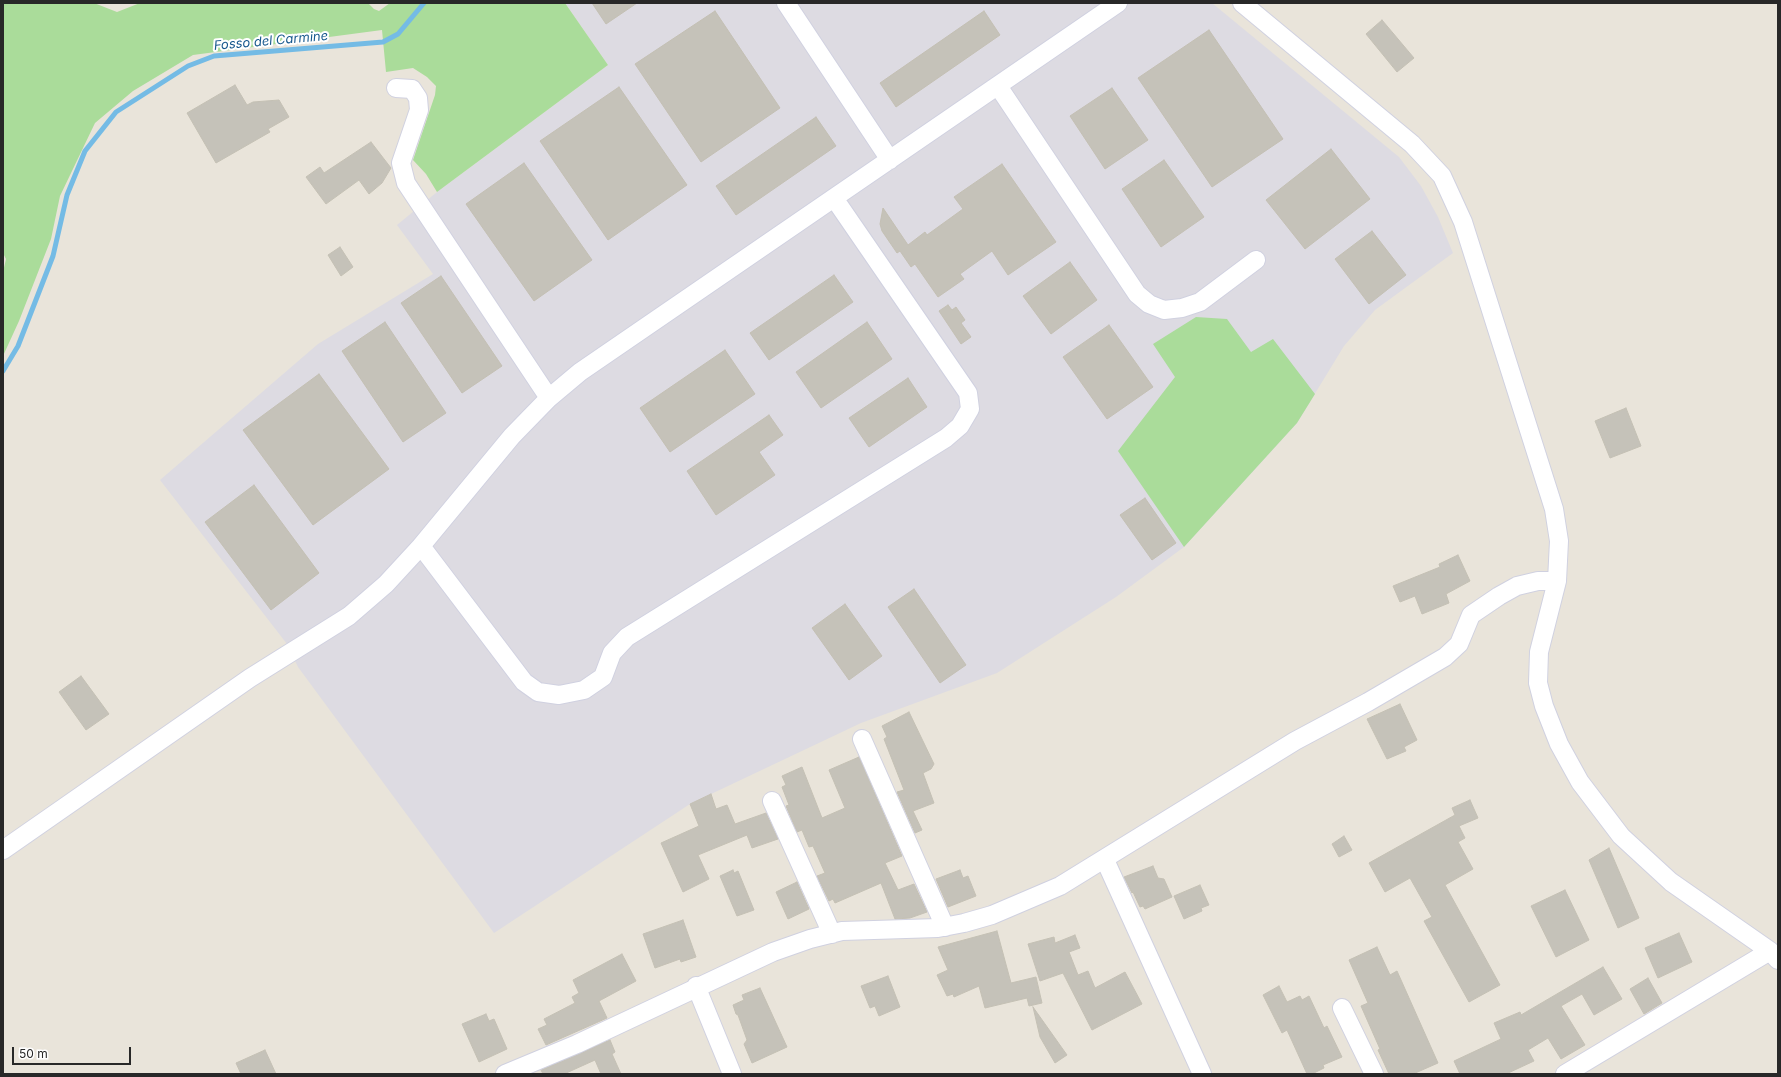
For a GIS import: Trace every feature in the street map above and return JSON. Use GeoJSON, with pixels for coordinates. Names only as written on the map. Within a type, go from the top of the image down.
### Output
{"type":"FeatureCollection","features":[{"type":"Feature","properties":{"kind":"street"},"geometry":{"type":"LineString","coordinates":[[786,3],[890,160]]}},
{"type":"Feature","properties":{"kind":"street"},"geometry":{"type":"LineString","coordinates":[[3,850],[250,678],[349,616],[386,584],[421,546],[512,436],[549,398],[580,372],[1118,3]]}},
{"type":"Feature","properties":{"kind":"street"},"geometry":{"type":"LineString","coordinates":[[1242,3],[1412,144],[1442,176],[1463,222],[1554,508],[1559,541],[1557,581],[1539,652],[1538,683],[1544,706],[1560,744],[1580,782],[1621,836],[1671,882],[1774,955],[1566,1074]]}},
{"type":"Feature","properties":{"kind":"street"},"geometry":{"type":"LineString","coordinates":[[998,86],[1137,294],[1149,304],[1164,310],[1182,308],[1200,302],[1256,260]]}},
{"type":"Feature","properties":{"kind":"street"},"geometry":{"type":"LineString","coordinates":[[396,88],[412,89],[418,98],[419,110],[401,162],[406,183],[549,398]]}},
{"type":"Feature","properties":{"kind":"street"},"geometry":{"type":"LineString","coordinates":[[421,546],[524,682],[538,692],[559,695],[584,690],[603,677],[612,653],[627,637],[946,438],[960,426],[970,409],[968,393],[834,198]]}},
{"type":"Feature","properties":{"kind":"street"},"geometry":{"type":"LineString","coordinates":[[505,1074],[577,1044],[696,986],[773,952],[810,939],[842,932],[945,927],[964,923],[1005,909],[1060,886],[1105,860],[1295,741],[1368,702],[1445,657],[1459,644],[1471,615],[1499,596],[1517,586],[1538,581],[1557,581]]}},
{"type":"Feature","properties":{"kind":"street"},"geometry":{"type":"LineString","coordinates":[[862,739],[945,927]]}},
{"type":"Feature","properties":{"kind":"street"},"geometry":{"type":"LineString","coordinates":[[772,801],[832,934]]}},
{"type":"Feature","properties":{"kind":"street"},"geometry":{"type":"LineString","coordinates":[[1105,860],[1202,1074]]}},
{"type":"Feature","properties":{"kind":"street"},"geometry":{"type":"LineString","coordinates":[[696,986],[732,1074]]}},
{"type":"Feature","properties":{"kind":"street"},"geometry":{"type":"LineString","coordinates":[[1342,1008],[1374,1074]]}},
{"type":"Feature","properties":{"kind":"shaded area"},"geometry":{"type":"Polygon","coordinates":[[[565,3],[1212,3],[1399,157],[1421,186],[1438,217],[1453,253],[1375,310],[1344,346],[1297,423],[1184,547],[1116,597],[997,673],[861,723],[690,804],[494,933],[298,667],[287,644],[160,480],[318,344],[433,274],[397,225],[437,192],[608,65],[565,3]]]}},
{"type":"Feature","properties":{"kind":"green space"},"geometry":{"type":"Polygon","coordinates":[[[3,3],[94,3],[117,12],[140,3],[368,3],[374,9],[379,11],[390,3],[565,3],[608,65],[437,192],[426,174],[413,160],[435,95],[436,86],[427,77],[413,68],[386,72],[382,30],[193,55],[133,91],[95,123],[60,196],[51,239],[19,321],[3,356],[3,272],[6,259],[3,253],[3,3]]]}},
{"type":"Feature","properties":{"kind":"green space"},"geometry":{"type":"Polygon","coordinates":[[[1196,317],[1227,319],[1251,352],[1273,339],[1315,394],[1297,423],[1184,547],[1118,451],[1175,377],[1153,344],[1196,317]]]}},
{"type":"Feature","properties":{"kind":"building"},"geometry":{"type":"Polygon","coordinates":[[[592,3],[637,3],[606,24],[592,3]]]}},
{"type":"Feature","properties":{"kind":"building"},"geometry":{"type":"Polygon","coordinates":[[[715,11],[780,108],[701,162],[635,64],[715,11]]]}},
{"type":"Feature","properties":{"kind":"building"},"geometry":{"type":"Polygon","coordinates":[[[984,11],[1000,35],[896,107],[880,83],[984,11]]]}},
{"type":"Feature","properties":{"kind":"building"},"geometry":{"type":"Polygon","coordinates":[[[1382,20],[1414,58],[1397,72],[1366,34],[1382,20]]]}},
{"type":"Feature","properties":{"kind":"building"},"geometry":{"type":"Polygon","coordinates":[[[1209,30],[1283,139],[1212,187],[1138,78],[1209,30]]]}},
{"type":"Feature","properties":{"kind":"building"},"geometry":{"type":"Polygon","coordinates":[[[235,85],[247,105],[253,102],[279,100],[289,117],[268,129],[270,132],[216,163],[187,113],[235,85]]]}},
{"type":"Feature","properties":{"kind":"building"},"geometry":{"type":"Polygon","coordinates":[[[619,87],[687,185],[608,240],[540,141],[619,87]]]}},
{"type":"Feature","properties":{"kind":"building"},"geometry":{"type":"Polygon","coordinates":[[[1112,88],[1148,140],[1105,169],[1070,116],[1112,88]]]}},
{"type":"Feature","properties":{"kind":"building"},"geometry":{"type":"Polygon","coordinates":[[[816,117],[836,146],[736,215],[716,186],[816,117]]]}},
{"type":"Feature","properties":{"kind":"building"},"geometry":{"type":"Polygon","coordinates":[[[371,142],[391,168],[382,183],[369,194],[359,180],[326,204],[306,177],[320,167],[324,173],[371,142]]]}},
{"type":"Feature","properties":{"kind":"building"},"geometry":{"type":"Polygon","coordinates":[[[1331,149],[1370,199],[1305,249],[1266,200],[1331,149]]]}},
{"type":"Feature","properties":{"kind":"building"},"geometry":{"type":"Polygon","coordinates":[[[1164,160],[1204,217],[1161,247],[1122,189],[1164,160]]]}},
{"type":"Feature","properties":{"kind":"building"},"geometry":{"type":"Polygon","coordinates":[[[524,163],[592,260],[534,301],[466,204],[524,163]]]}},
{"type":"Feature","properties":{"kind":"building"},"geometry":{"type":"Polygon","coordinates":[[[1002,164],[1056,242],[1008,275],[992,251],[960,274],[964,279],[938,297],[915,264],[911,267],[900,251],[897,253],[882,231],[880,224],[883,208],[908,245],[925,232],[927,235],[963,209],[954,197],[1002,164]]]}},
{"type":"Feature","properties":{"kind":"building"},"geometry":{"type":"Polygon","coordinates":[[[1372,231],[1406,275],[1369,304],[1335,259],[1372,231]]]}},
{"type":"Feature","properties":{"kind":"building"},"geometry":{"type":"Polygon","coordinates":[[[340,247],[353,267],[341,276],[328,255],[340,247]]]}},
{"type":"Feature","properties":{"kind":"building"},"geometry":{"type":"Polygon","coordinates":[[[1070,262],[1097,300],[1051,334],[1023,296],[1070,262]]]}},
{"type":"Feature","properties":{"kind":"building"},"geometry":{"type":"Polygon","coordinates":[[[834,275],[853,302],[769,360],[750,333],[834,275]]]}},
{"type":"Feature","properties":{"kind":"building"},"geometry":{"type":"Polygon","coordinates":[[[441,276],[502,366],[462,393],[401,303],[441,276]]]}},
{"type":"Feature","properties":{"kind":"building"},"geometry":{"type":"Polygon","coordinates":[[[948,305],[952,310],[956,307],[965,320],[961,323],[971,337],[961,344],[939,311],[948,305]]]}},
{"type":"Feature","properties":{"kind":"building"},"geometry":{"type":"Polygon","coordinates":[[[385,322],[446,413],[403,442],[342,351],[385,322]]]}},
{"type":"Feature","properties":{"kind":"building"},"geometry":{"type":"Polygon","coordinates":[[[867,322],[892,359],[821,408],[796,372],[867,322]]]}},
{"type":"Feature","properties":{"kind":"building"},"geometry":{"type":"Polygon","coordinates":[[[1109,325],[1153,387],[1107,419],[1063,357],[1109,325]]]}},
{"type":"Feature","properties":{"kind":"building"},"geometry":{"type":"Polygon","coordinates":[[[725,350],[755,394],[670,452],[640,408],[725,350]]]}},
{"type":"Feature","properties":{"kind":"building"},"geometry":{"type":"Polygon","coordinates":[[[319,374],[389,469],[313,525],[243,430],[319,374]]]}},
{"type":"Feature","properties":{"kind":"building"},"geometry":{"type":"Polygon","coordinates":[[[908,378],[927,407],[869,447],[849,418],[908,378]]]}},
{"type":"Feature","properties":{"kind":"building"},"geometry":{"type":"Polygon","coordinates":[[[1626,408],[1641,446],[1610,458],[1595,421],[1626,408]]]}},
{"type":"Feature","properties":{"kind":"building"},"geometry":{"type":"Polygon","coordinates":[[[769,415],[783,435],[759,452],[775,475],[716,515],[687,471],[769,415]]]}},
{"type":"Feature","properties":{"kind":"building"},"geometry":{"type":"Polygon","coordinates":[[[254,485],[319,573],[271,610],[205,522],[254,485]]]}},
{"type":"Feature","properties":{"kind":"building"},"geometry":{"type":"Polygon","coordinates":[[[1145,498],[1176,543],[1152,560],[1120,515],[1145,498]]]}},
{"type":"Feature","properties":{"kind":"building"},"geometry":{"type":"Polygon","coordinates":[[[1458,555],[1470,581],[1446,594],[1449,603],[1422,614],[1415,596],[1400,602],[1393,586],[1440,567],[1439,564],[1458,555]]]}},
{"type":"Feature","properties":{"kind":"building"},"geometry":{"type":"Polygon","coordinates":[[[914,589],[966,665],[940,683],[888,607],[914,589]]]}},
{"type":"Feature","properties":{"kind":"building"},"geometry":{"type":"Polygon","coordinates":[[[845,604],[882,656],[849,680],[812,628],[845,604]]]}},
{"type":"Feature","properties":{"kind":"building"},"geometry":{"type":"Polygon","coordinates":[[[81,676],[109,714],[86,730],[59,692],[81,676]]]}},
{"type":"Feature","properties":{"kind":"building"},"geometry":{"type":"Polygon","coordinates":[[[1400,704],[1417,740],[1404,747],[1406,751],[1387,759],[1367,719],[1400,704]]]}},
{"type":"Feature","properties":{"kind":"building"},"geometry":{"type":"Polygon","coordinates":[[[909,712],[934,764],[931,769],[923,773],[934,803],[913,811],[922,830],[915,833],[897,792],[904,790],[884,739],[887,737],[882,726],[909,712]]]}},
{"type":"Feature","properties":{"kind":"building"},"geometry":{"type":"Polygon","coordinates":[[[859,757],[902,856],[885,863],[898,890],[914,884],[927,912],[910,918],[895,919],[881,883],[835,903],[833,899],[829,901],[817,876],[825,873],[813,846],[809,847],[802,830],[797,832],[786,806],[789,805],[782,787],[786,785],[782,776],[802,767],[822,818],[845,808],[829,770],[859,757]]]}},
{"type":"Feature","properties":{"kind":"building"},"geometry":{"type":"Polygon","coordinates":[[[711,794],[716,809],[727,805],[735,824],[766,813],[778,839],[752,848],[747,835],[698,855],[709,879],[683,892],[661,843],[699,826],[690,804],[711,794]]]}},
{"type":"Feature","properties":{"kind":"building"},"geometry":{"type":"Polygon","coordinates":[[[1470,800],[1478,818],[1459,826],[1465,838],[1458,842],[1473,869],[1445,885],[1500,985],[1469,1002],[1424,921],[1432,917],[1410,878],[1385,892],[1369,863],[1455,815],[1452,808],[1470,800]]]}},
{"type":"Feature","properties":{"kind":"building"},"geometry":{"type":"Polygon","coordinates":[[[1344,836],[1352,850],[1339,857],[1332,844],[1344,836]]]}},
{"type":"Feature","properties":{"kind":"building"},"geometry":{"type":"Polygon","coordinates":[[[1609,848],[1639,918],[1618,928],[1589,860],[1609,848]]]}},
{"type":"Feature","properties":{"kind":"building"},"geometry":{"type":"Polygon","coordinates":[[[1153,866],[1158,878],[1164,879],[1172,897],[1145,909],[1143,906],[1140,907],[1124,877],[1153,866]]]}},
{"type":"Feature","properties":{"kind":"building"},"geometry":{"type":"Polygon","coordinates":[[[733,870],[734,873],[738,871],[754,910],[737,916],[720,876],[733,870]]]}},
{"type":"Feature","properties":{"kind":"building"},"geometry":{"type":"Polygon","coordinates":[[[960,870],[963,878],[968,876],[976,896],[948,907],[936,879],[960,870]]]}},
{"type":"Feature","properties":{"kind":"building"},"geometry":{"type":"Polygon","coordinates":[[[797,882],[809,909],[788,919],[776,892],[797,882]]]}},
{"type":"Feature","properties":{"kind":"building"},"geometry":{"type":"Polygon","coordinates":[[[1200,885],[1209,905],[1201,908],[1202,911],[1184,919],[1174,896],[1200,885]]]}},
{"type":"Feature","properties":{"kind":"building"},"geometry":{"type":"Polygon","coordinates":[[[1565,890],[1589,940],[1556,957],[1531,906],[1565,890]]]}},
{"type":"Feature","properties":{"kind":"building"},"geometry":{"type":"Polygon","coordinates":[[[683,920],[696,957],[681,962],[680,959],[655,968],[643,934],[683,920]]]}},
{"type":"Feature","properties":{"kind":"building"},"geometry":{"type":"Polygon","coordinates":[[[997,931],[1011,983],[1036,977],[1042,1003],[1029,1006],[1027,998],[985,1008],[979,986],[954,997],[953,994],[947,996],[937,975],[948,970],[938,947],[997,931]]]}},
{"type":"Feature","properties":{"kind":"building"},"geometry":{"type":"Polygon","coordinates":[[[1679,933],[1692,962],[1658,978],[1645,948],[1679,933]]]}},
{"type":"Feature","properties":{"kind":"building"},"geometry":{"type":"Polygon","coordinates":[[[1075,935],[1080,948],[1069,952],[1078,975],[1088,971],[1095,988],[1125,972],[1142,1004],[1092,1030],[1063,973],[1040,981],[1028,944],[1054,937],[1055,943],[1075,935]]]}},
{"type":"Feature","properties":{"kind":"building"},"geometry":{"type":"Polygon","coordinates":[[[1377,947],[1390,975],[1397,971],[1438,1063],[1413,1074],[1389,1074],[1361,1006],[1368,1003],[1349,960],[1377,947]]]}},
{"type":"Feature","properties":{"kind":"building"},"geometry":{"type":"Polygon","coordinates":[[[622,954],[636,981],[599,1001],[607,1018],[546,1045],[538,1029],[547,1025],[544,1019],[575,1003],[572,997],[579,993],[573,980],[622,954]]]}},
{"type":"Feature","properties":{"kind":"building"},"geometry":{"type":"Polygon","coordinates":[[[1603,967],[1622,999],[1594,1015],[1582,994],[1561,1006],[1585,1045],[1561,1059],[1548,1038],[1528,1050],[1534,1061],[1506,1074],[1460,1074],[1454,1061],[1501,1039],[1494,1023],[1520,1012],[1521,1015],[1603,967]]]}},
{"type":"Feature","properties":{"kind":"building"},"geometry":{"type":"Polygon","coordinates":[[[888,976],[900,1007],[879,1016],[875,1006],[870,1008],[861,986],[888,976]]]}},
{"type":"Feature","properties":{"kind":"building"},"geometry":{"type":"Polygon","coordinates":[[[1648,978],[1662,1003],[1644,1014],[1630,989],[1648,978]]]}},
{"type":"Feature","properties":{"kind":"building"},"geometry":{"type":"Polygon","coordinates":[[[1279,986],[1287,1002],[1300,996],[1302,1000],[1309,996],[1324,1028],[1327,1026],[1342,1057],[1323,1065],[1324,1068],[1312,1074],[1307,1074],[1287,1030],[1282,1033],[1263,995],[1279,986]]]}},
{"type":"Feature","properties":{"kind":"building"},"geometry":{"type":"Polygon","coordinates":[[[760,988],[787,1047],[752,1063],[744,1044],[747,1040],[733,1005],[744,1000],[742,995],[760,988]]]}},
{"type":"Feature","properties":{"kind":"building"},"geometry":{"type":"Polygon","coordinates":[[[1033,1007],[1067,1055],[1055,1063],[1040,1037],[1033,1007]]]}},
{"type":"Feature","properties":{"kind":"building"},"geometry":{"type":"Polygon","coordinates":[[[486,1014],[489,1021],[494,1019],[507,1049],[479,1062],[462,1024],[486,1014]]]}},
{"type":"Feature","properties":{"kind":"building"},"geometry":{"type":"Polygon","coordinates":[[[610,1040],[615,1052],[612,1054],[621,1074],[601,1074],[595,1060],[564,1074],[543,1074],[541,1070],[610,1040]]]}},
{"type":"Feature","properties":{"kind":"building"},"geometry":{"type":"Polygon","coordinates":[[[265,1050],[276,1074],[241,1074],[236,1063],[265,1050]]]}},
{"type":"Feature","properties":{"kind":"waterway","name":"Fosso del Carmine"},"geometry":{"type":"LineString","coordinates":[[3,371],[18,346],[53,256],[67,195],[85,151],[116,112],[188,66],[214,56],[383,42],[398,34],[424,3]]}}]}
